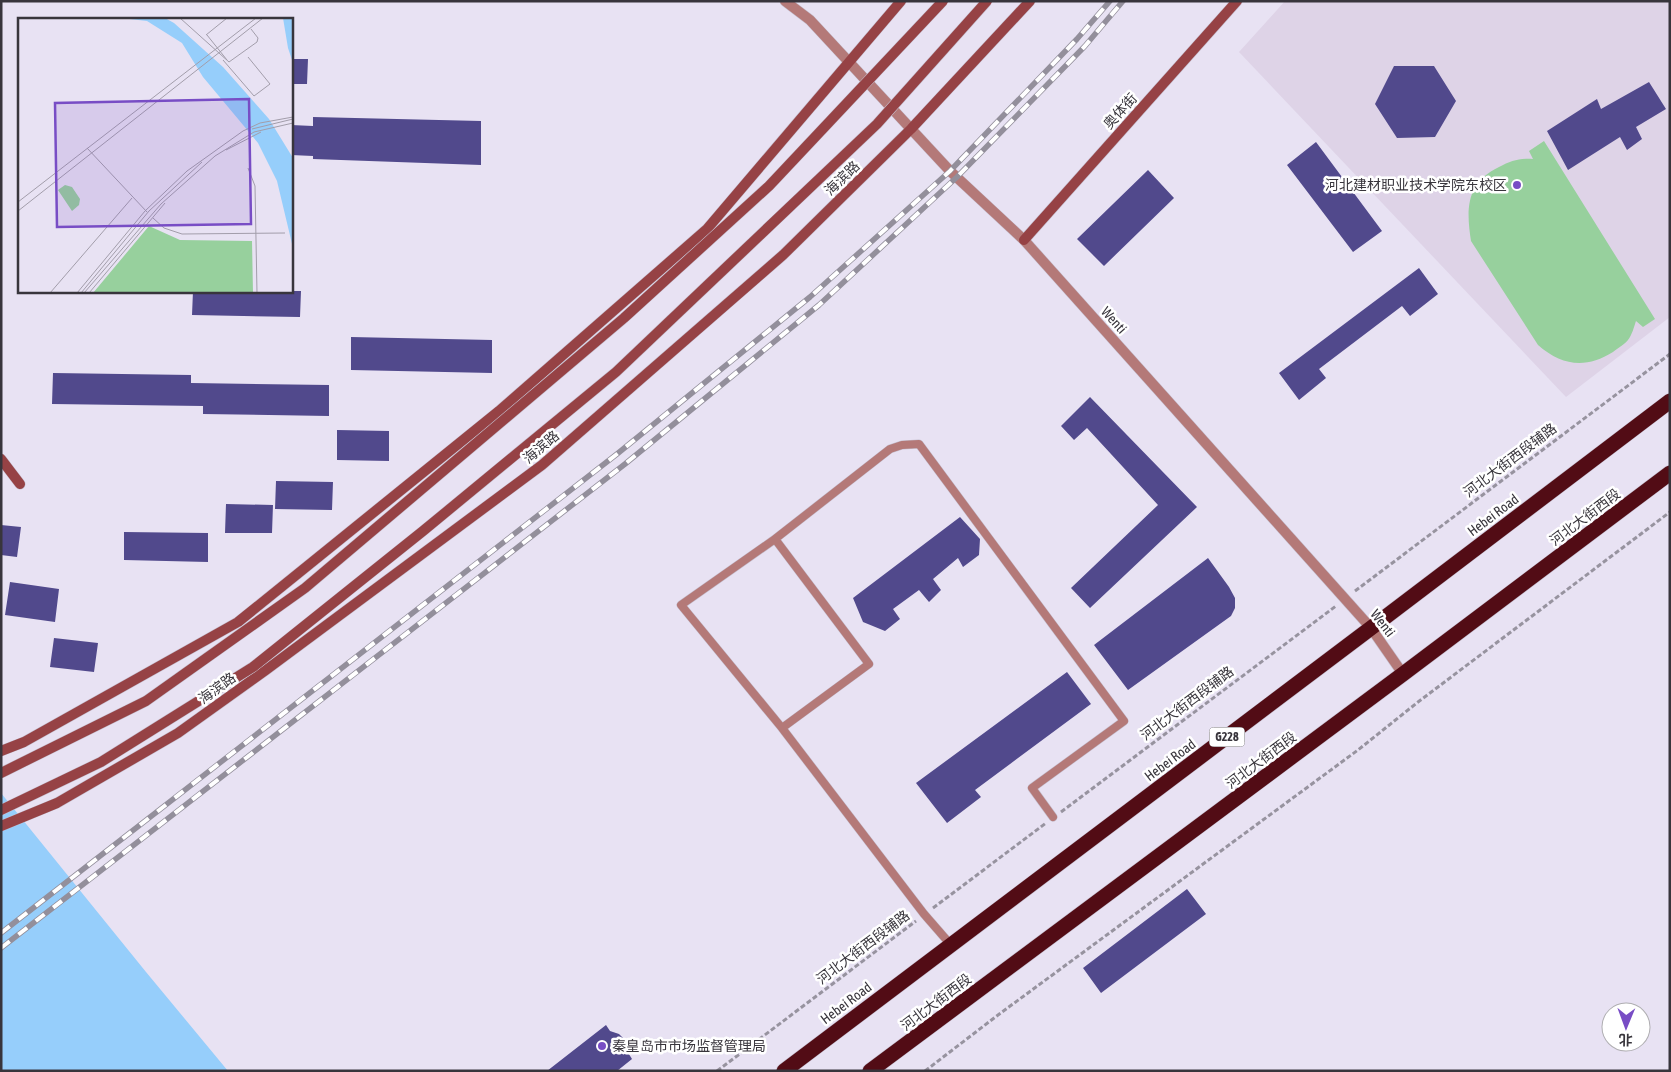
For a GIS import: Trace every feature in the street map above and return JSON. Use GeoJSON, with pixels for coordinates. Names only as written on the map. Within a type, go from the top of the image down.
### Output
{"type":"FeatureCollection","features":[{"type":"Feature","properties":{"kind":"highway","name":"Hebei Road"},"geometry":{"type":"LineString","coordinates":[[784,1071],[1670,401]]}},
{"type":"Feature","properties":{"kind":"highway","name":"河北大街西段"},"geometry":{"type":"LineString","coordinates":[[870,1071],[1670,473]]}},
{"type":"Feature","properties":{"kind":"street","name":"Wenti"},"geometry":{"type":"LineString","coordinates":[[786,1],[810,20],[950,171],[1024,240],[1371,628],[1403,674]]}},
{"type":"Feature","properties":{"kind":"street"},"geometry":{"type":"LineString","coordinates":[[1,751],[24,742],[238,622],[498,411],[707,229],[901,1]]}},
{"type":"Feature","properties":{"kind":"street"},"geometry":{"type":"LineString","coordinates":[[1,773],[146,701],[304,588],[624,318],[769,186],[942,1]]}},
{"type":"Feature","properties":{"kind":"street","name":"海滨路"},"geometry":{"type":"LineString","coordinates":[[1,810],[102,762],[252,668],[431,525],[616,372],[877,124],[987,1]]}},
{"type":"Feature","properties":{"kind":"street","name":"海滨路"},"geometry":{"type":"LineString","coordinates":[[1,826],[57,803],[178,733],[542,465],[783,255],[911,129],[1030,1]]}},
{"type":"Feature","properties":{"kind":"street","name":"奥体街"},"geometry":{"type":"LineString","coordinates":[[1024,240],[1237,1]]}},
{"type":"Feature","properties":{"kind":"street"},"geometry":{"type":"LineString","coordinates":[[1,458],[20,484]]}},
{"type":"Feature","properties":{"kind":"lane"},"geometry":{"type":"LineString","coordinates":[[951,945],[924,914],[782,728],[681,605],[774,538],[890,449],[902,444],[919,444],[1124,720],[1032,788],[1053,817]]}},
{"type":"Feature","properties":{"kind":"lane"},"geometry":{"type":"LineString","coordinates":[[774,538],[869,664],[782,728]]}},
{"type":"Feature","properties":{"kind":"path","name":"河北大街西段辅路"},"geometry":{"type":"LineString","coordinates":[[717,1071],[1670,354]]}},
{"type":"Feature","properties":{"kind":"path"},"geometry":{"type":"LineString","coordinates":[[926,1071],[998,1015],[1358,750],[1418,702],[1670,512]]}},
{"type":"Feature","properties":{"kind":"shaded area","name":"河北建材职业技术学院东校区"},"geometry":{"type":"Polygon","coordinates":[[[1285,1],[1670,1],[1670,317],[1566,397],[1239,52],[1285,1]]]}},
{"type":"Feature","properties":{"kind":"green space"},"geometry":{"type":"Polygon","coordinates":[[[1544,141],[1655,319],[1643,327],[1636,321],[1627,342],[1603,357],[1584,363],[1565,361],[1538,345],[1471,241],[1469,208],[1474,189],[1488,173],[1499,167],[1519,160],[1533,159],[1529,151],[1544,141]]]}},
{"type":"Feature","properties":{"kind":"water"},"geometry":{"type":"Polygon","coordinates":[[[1,793],[146,972],[228,1071],[1,1071],[1,793]]]}},
{"type":"Feature","properties":{"kind":"building"},"geometry":{"type":"Polygon","coordinates":[[[292,59],[308,59],[307,84],[292,84],[292,59]]]}},
{"type":"Feature","properties":{"kind":"building"},"geometry":{"type":"Polygon","coordinates":[[[1394,66],[1434,66],[1456,101],[1435,137],[1397,138],[1375,104],[1394,66]]]}},
{"type":"Feature","properties":{"kind":"building"},"geometry":{"type":"Polygon","coordinates":[[[1649,82],[1666,109],[1636,127],[1642,139],[1627,150],[1620,137],[1568,170],[1547,131],[1597,99],[1601,109],[1649,82]]]}},
{"type":"Feature","properties":{"kind":"building"},"geometry":{"type":"Polygon","coordinates":[[[313,117],[481,121],[481,165],[313,159],[313,156],[292,155],[292,125],[313,126],[313,117]]]}},
{"type":"Feature","properties":{"kind":"building"},"geometry":{"type":"Polygon","coordinates":[[[1316,142],[1382,231],[1353,252],[1287,165],[1316,142]]]}},
{"type":"Feature","properties":{"kind":"building"},"geometry":{"type":"Polygon","coordinates":[[[1148,170],[1174,198],[1104,266],[1077,239],[1148,170]]]}},
{"type":"Feature","properties":{"kind":"building"},"geometry":{"type":"Polygon","coordinates":[[[1419,268],[1438,294],[1410,316],[1402,306],[1319,369],[1326,378],[1299,400],[1279,373],[1419,268]]]}},
{"type":"Feature","properties":{"kind":"building"},"geometry":{"type":"Polygon","coordinates":[[[301,291],[300,317],[192,315],[193,292],[301,291]]]}},
{"type":"Feature","properties":{"kind":"building"},"geometry":{"type":"Polygon","coordinates":[[[351,337],[492,340],[492,373],[351,370],[351,337]]]}},
{"type":"Feature","properties":{"kind":"building"},"geometry":{"type":"Polygon","coordinates":[[[53,373],[191,375],[191,383],[329,385],[329,416],[203,414],[203,406],[52,404],[53,373]]]}},
{"type":"Feature","properties":{"kind":"building"},"geometry":{"type":"Polygon","coordinates":[[[1090,397],[1197,507],[1090,608],[1071,588],[1158,505],[1087,428],[1074,440],[1061,426],[1090,397]]]}},
{"type":"Feature","properties":{"kind":"building"},"geometry":{"type":"Polygon","coordinates":[[[337,430],[389,431],[389,461],[337,460],[337,430]]]}},
{"type":"Feature","properties":{"kind":"building"},"geometry":{"type":"Polygon","coordinates":[[[276,481],[333,482],[332,510],[275,509],[276,481]]]}},
{"type":"Feature","properties":{"kind":"building"},"geometry":{"type":"Polygon","coordinates":[[[226,504],[273,505],[272,533],[225,533],[226,504]]]}},
{"type":"Feature","properties":{"kind":"building"},"geometry":{"type":"Polygon","coordinates":[[[960,517],[980,539],[979,555],[963,567],[958,558],[933,579],[941,590],[929,602],[919,590],[893,609],[900,619],[885,631],[863,622],[853,598],[960,517]]]}},
{"type":"Feature","properties":{"kind":"building"},"geometry":{"type":"Polygon","coordinates":[[[1,525],[21,527],[17,557],[1,555],[1,525]]]}},
{"type":"Feature","properties":{"kind":"building"},"geometry":{"type":"Polygon","coordinates":[[[124,532],[208,533],[208,562],[124,560],[124,532]]]}},
{"type":"Feature","properties":{"kind":"building"},"geometry":{"type":"Polygon","coordinates":[[[1208,558],[1235,598],[1235,608],[1231,616],[1128,690],[1094,645],[1208,558]]]}},
{"type":"Feature","properties":{"kind":"building"},"geometry":{"type":"Polygon","coordinates":[[[10,582],[59,589],[55,622],[5,615],[10,582]]]}},
{"type":"Feature","properties":{"kind":"building"},"geometry":{"type":"Polygon","coordinates":[[[54,638],[98,643],[94,672],[50,667],[54,638]]]}},
{"type":"Feature","properties":{"kind":"building"},"geometry":{"type":"Polygon","coordinates":[[[1067,672],[1091,704],[975,790],[981,797],[947,823],[916,783],[1067,672]]]}},
{"type":"Feature","properties":{"kind":"building"},"geometry":{"type":"Polygon","coordinates":[[[1187,889],[1206,914],[1101,993],[1083,968],[1187,889]]]}},
{"type":"Feature","properties":{"kind":"building","name":"秦皇岛市市场监督管理局"},"geometry":{"type":"Polygon","coordinates":[[[606,1025],[610,1031],[619,1034],[627,1042],[627,1051],[632,1059],[617,1071],[547,1071],[606,1025]]]}},
{"type":"Feature","properties":{"kind":"railway"},"geometry":{"type":"LineString","coordinates":[[1,933],[617,454],[810,297],[950,171],[1077,39],[1110,1]]}},
{"type":"Feature","properties":{"kind":"railway"},"geometry":{"type":"LineString","coordinates":[[1,948],[625,464],[819,305],[957,177],[1085,46],[1123,1]]}},
{"type":"Feature","properties":{"kind":"place","name":"河北建材职业技术学院东校区"},"geometry":{"type":"Point","coordinates":[1517,185]}},
{"type":"Feature","properties":{"kind":"place","name":"秦皇岛市市场监督管理局"},"geometry":{"type":"Point","coordinates":[602,1046]}}]}
